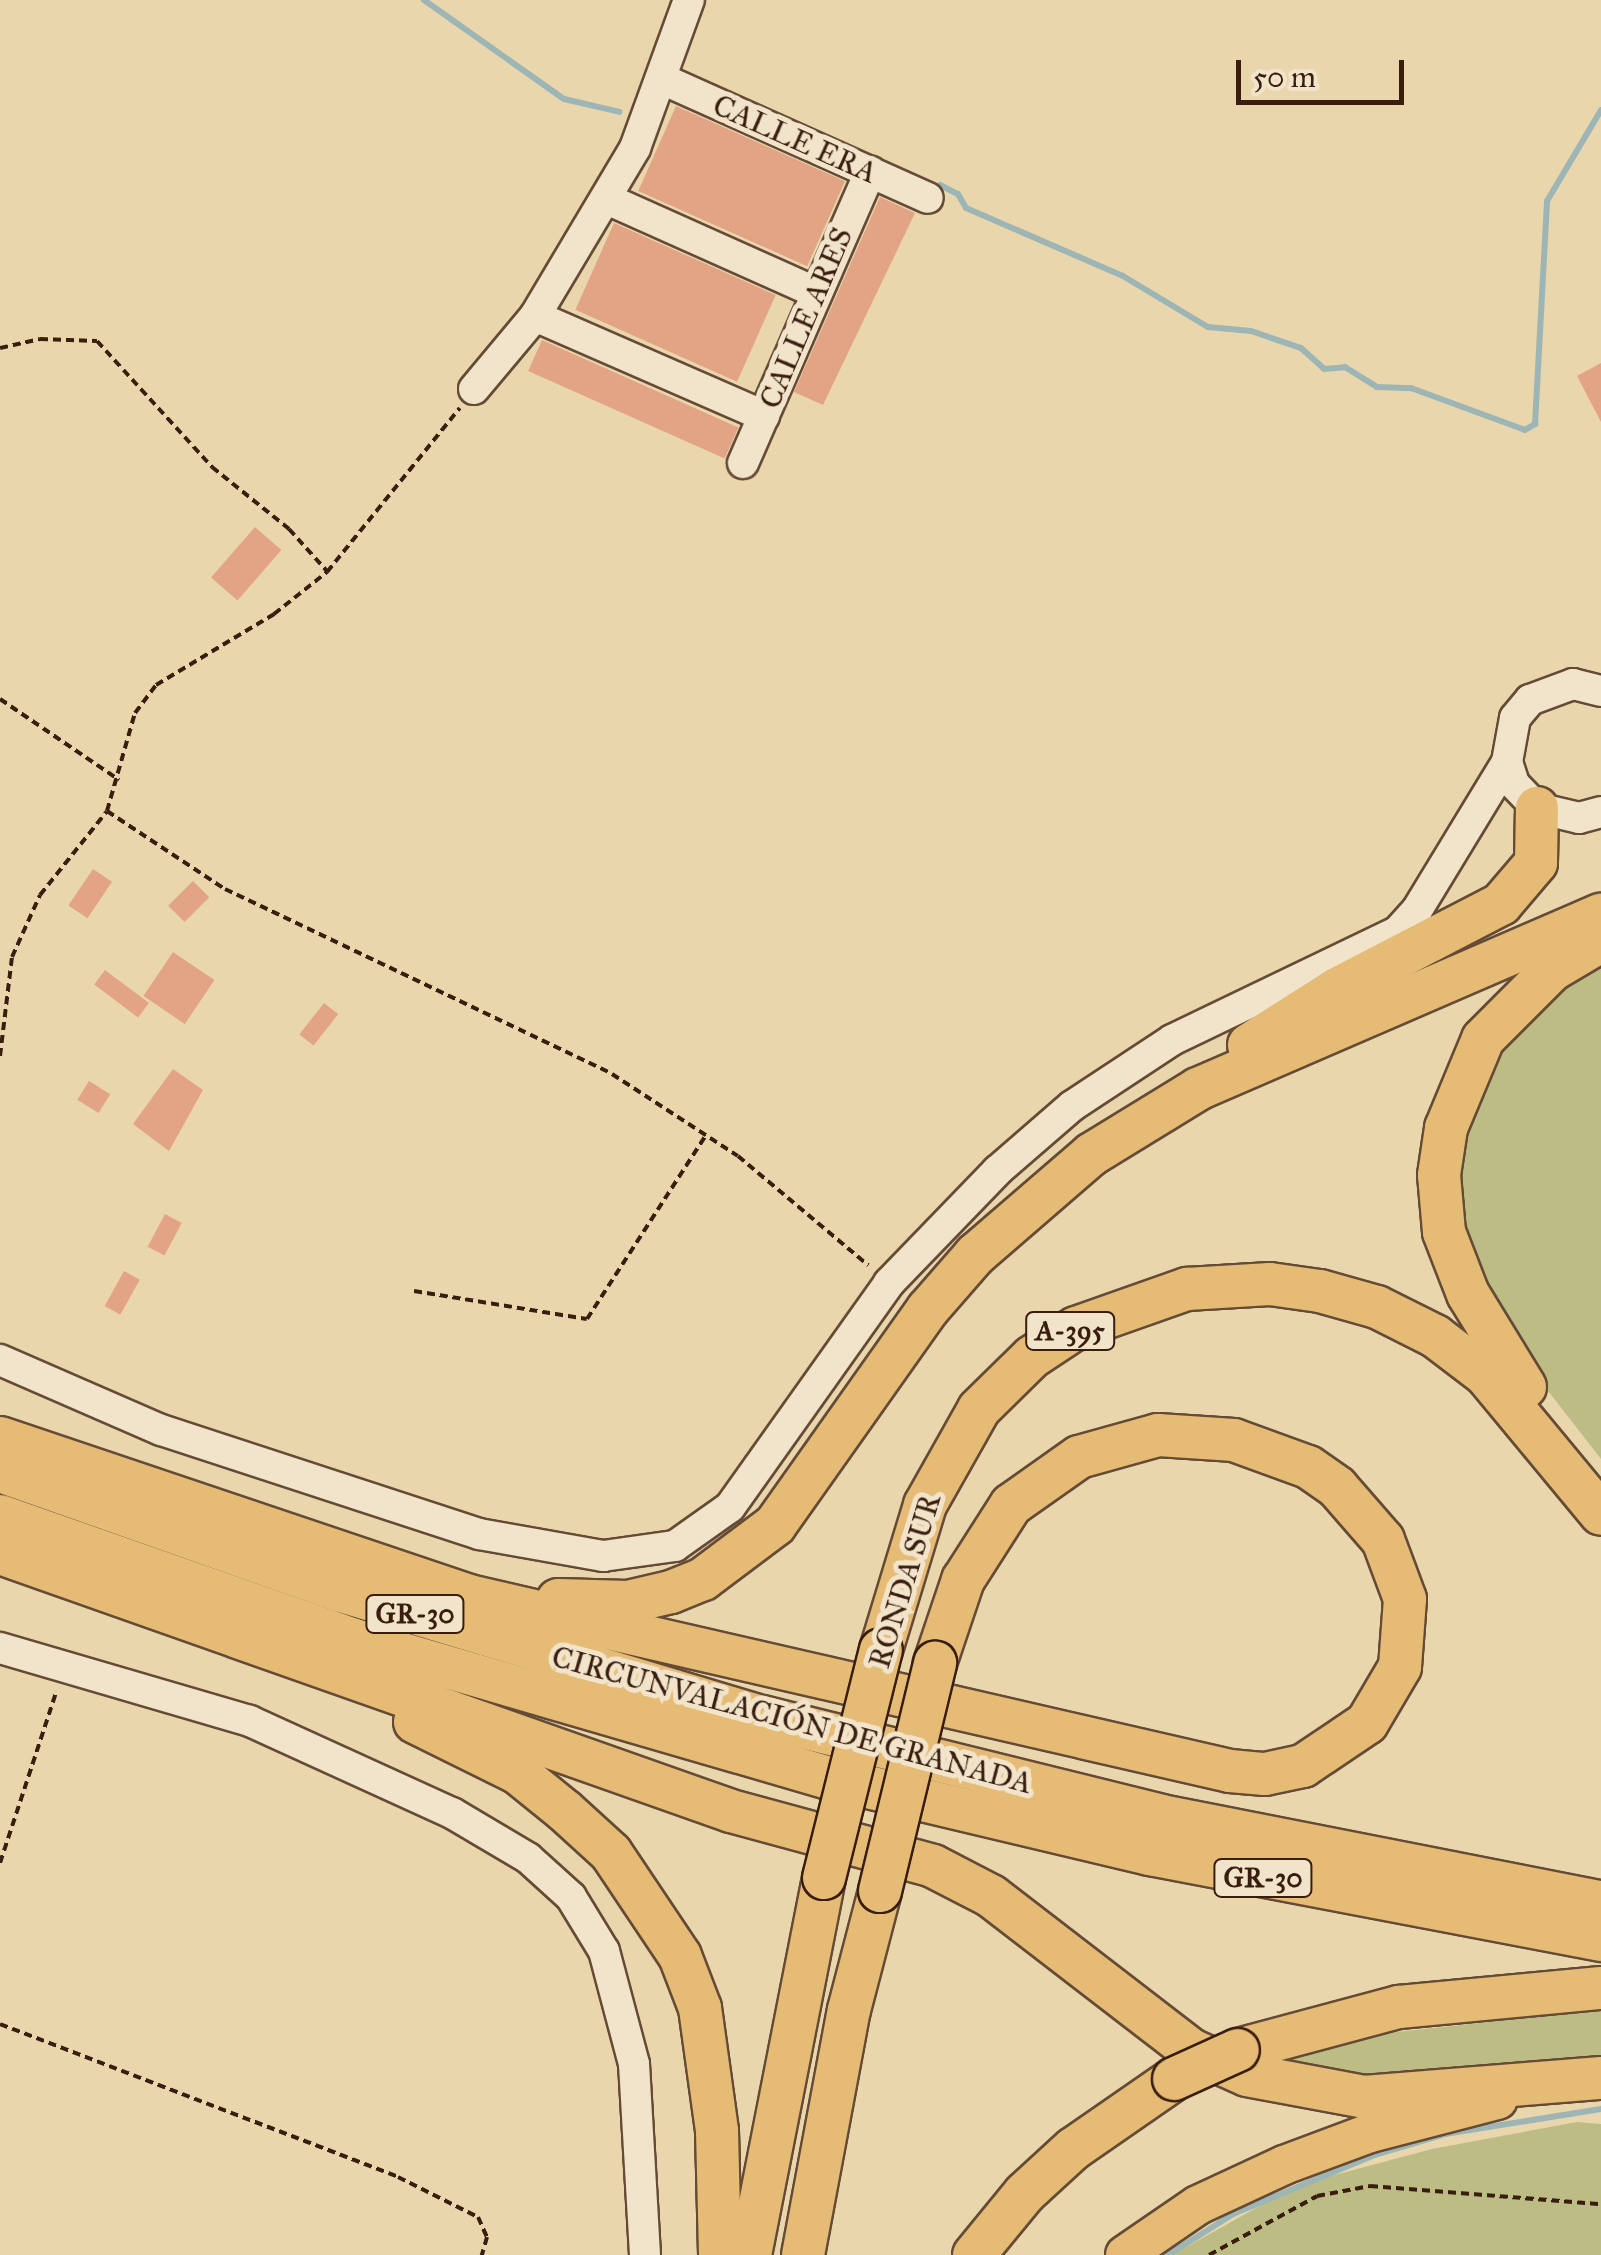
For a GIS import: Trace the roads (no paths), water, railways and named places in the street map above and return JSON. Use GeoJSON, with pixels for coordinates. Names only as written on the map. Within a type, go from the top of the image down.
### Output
{"type":"FeatureCollection","features":[{"type":"Feature","properties":{"kind":"highway"},"geometry":{"type":"LineString","coordinates":[[1198,1089],[1268,1030],[1501,904],[1536,863],[1533,805]]}},
{"type":"Feature","properties":{"kind":"highway"},"geometry":{"type":"LineString","coordinates":[[378,1567],[421,1566],[532,1596],[584,1603],[628,1602],[703,1580],[775,1525],[928,1309],[975,1254],[1092,1154],[1198,1089],[1601,915]]}},
{"type":"Feature","properties":{"kind":"highway"},"geometry":{"type":"LineString","coordinates":[[1596,1506],[1574,1460],[1497,1350],[1468,1294],[1444,1232],[1439,1175],[1458,1087],[1484,1040],[1528,991],[1601,942]]}},
{"type":"Feature","properties":{"kind":"highway","name":"RONDA SUR"},"geometry":{"type":"LineString","coordinates":[[750,2255],[824,1878],[881,1650],[920,1520],[949,1452],[1000,1385],[1076,1328],[1187,1289],[1270,1284],[1377,1306],[1435,1336],[1486,1375],[1596,1506]]}},
{"type":"Feature","properties":{"kind":"highway"},"geometry":{"type":"LineString","coordinates":[[0,1438],[378,1567],[581,1625],[761,1661],[1173,1764],[1265,1774],[1303,1766],[1367,1723],[1400,1667],[1405,1599],[1383,1540],[1337,1488],[1308,1467],[1234,1440],[1158,1435],[1079,1457],[1011,1505],[963,1580],[935,1663],[880,1892],[849,2010],[803,2255]]}},
{"type":"Feature","properties":{"kind":"highway","name":"CIRCUNVALACIÓN DE GRANADA"},"geometry":{"type":"LineString","coordinates":[[0,1471],[341,1591],[762,1717],[1161,1816],[1601,1902]]}},
{"type":"Feature","properties":{"kind":"highway","name":"CIRCUNVALACIÓN DE GRANADA"},"geometry":{"type":"LineString","coordinates":[[0,1516],[354,1640],[826,1777],[1168,1858],[1601,1940]]}},
{"type":"Feature","properties":{"kind":"highway"},"geometry":{"type":"LineString","coordinates":[[0,1553],[731,1811],[933,1866],[1005,1906],[1190,2050],[1248,2076],[1364,2097],[1601,2080]]}},
{"type":"Feature","properties":{"kind":"highway"},"geometry":{"type":"LineString","coordinates":[[249,1640],[307,1676],[518,1773],[611,1854],[680,1956],[700,2008],[717,2130],[720,2255]]}},
{"type":"Feature","properties":{"kind":"highway"},"geometry":{"type":"LineString","coordinates":[[974,2255],[1073,2149],[1174,2080],[1238,2050],[1398,2006],[1601,1988]]}},
{"type":"Feature","properties":{"kind":"main road"},"geometry":{"type":"LineString","coordinates":[[1125,2255],[1242,2182],[1370,2133],[1601,2080]]}},
{"type":"Feature","properties":{"kind":"street"},"geometry":{"type":"LineString","coordinates":[[474,388],[535,316],[607,199],[662,79],[689,0]]}},
{"type":"Feature","properties":{"kind":"street","name":"CALLE ERA"},"geometry":{"type":"LineString","coordinates":[[662,79],[928,198]]}},
{"type":"Feature","properties":{"kind":"street","name":"CALLE ARES"},"geometry":{"type":"LineString","coordinates":[[743,464],[870,172]]}},
{"type":"Feature","properties":{"kind":"street"},"geometry":{"type":"LineString","coordinates":[[607,199],[817,294]]}},
{"type":"Feature","properties":{"kind":"street"},"geometry":{"type":"LineString","coordinates":[[535,316],[764,416]]}},
{"type":"Feature","properties":{"kind":"street"},"geometry":{"type":"LineString","coordinates":[[0,1360],[160,1430],[424,1519],[571,1553],[641,1555],[699,1535],[730,1508],[890,1283],[997,1170],[1072,1106],[1172,1040],[1398,931],[1507,762],[1515,718],[1530,700],[1550,688],[1599,689]]}},
{"type":"Feature","properties":{"kind":"street"},"geometry":{"type":"LineString","coordinates":[[1507,762],[1533,805]]}},
{"type":"Feature","properties":{"kind":"street"},"geometry":{"type":"LineString","coordinates":[[1452,851],[1474,830],[1533,805],[1579,818],[1601,812]]}},
{"type":"Feature","properties":{"kind":"street"},"geometry":{"type":"LineString","coordinates":[[0,1648],[250,1721],[452,1812],[528,1858],[571,1897],[604,1951],[634,2064],[645,2255]]}},
{"type":"Feature","properties":{"kind":"waterway"},"geometry":{"type":"LineString","coordinates":[[424,0],[564,99],[620,112]]}},
{"type":"Feature","properties":{"kind":"waterway"},"geometry":{"type":"LineString","coordinates":[[940,185],[958,194],[966,208],[1123,276],[1208,327],[1251,331],[1301,348],[1324,369],[1345,367],[1377,387],[1411,388],[1525,430],[1535,424],[1547,201],[1601,110]]}},
{"type":"Feature","properties":{"kind":"waterway"},"geometry":{"type":"LineString","coordinates":[[1168,2255],[1233,2214],[1375,2155],[1445,2134],[1601,2109]]}}]}
